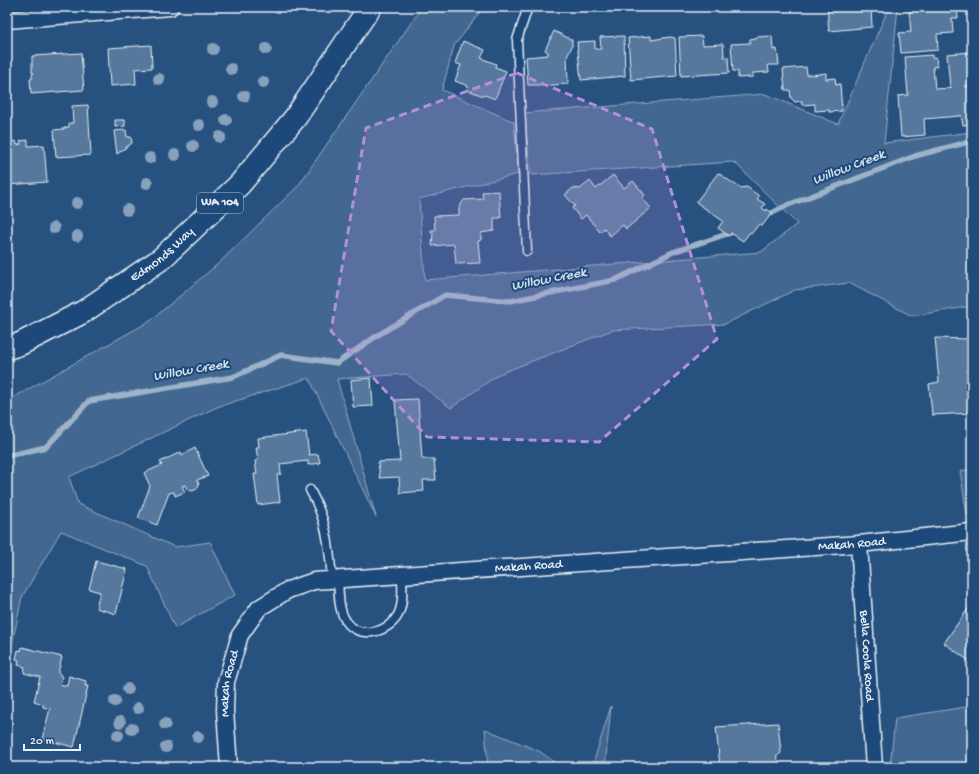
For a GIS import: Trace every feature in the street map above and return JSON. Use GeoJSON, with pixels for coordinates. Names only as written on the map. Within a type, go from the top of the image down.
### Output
{"type":"FeatureCollection","features":[{"type":"Feature","properties":{"kind":"main road","name":"Edmonds Way"},"geometry":{"type":"LineString","coordinates":[[10,347],[83,312],[161,259],[234,190],[295,118],[370,7]]}},
{"type":"Feature","properties":{"kind":"street"},"geometry":{"type":"LineString","coordinates":[[7,20],[170,7]]}},
{"type":"Feature","properties":{"kind":"street","name":"Makah Road"},"geometry":{"type":"LineString","coordinates":[[229,767],[225,710],[226,682],[240,635],[259,608],[276,597],[314,580],[859,544],[972,532]]}},
{"type":"Feature","properties":{"kind":"street","name":"Bella Coola Road"},"geometry":{"type":"LineString","coordinates":[[859,544],[874,767]]}},
{"type":"Feature","properties":{"kind":"lane"},"geometry":{"type":"LineString","coordinates":[[527,251],[518,40],[528,7]]}},
{"type":"Feature","properties":{"kind":"lane"},"geometry":{"type":"LineString","coordinates":[[310,490],[318,505],[328,534],[340,606],[346,621],[355,630],[367,632],[381,631],[398,615],[401,603],[402,575]]}},
{"type":"Feature","properties":{"kind":"highlighted area"},"geometry":{"type":"Polygon","coordinates":[[[517,73],[652,129],[717,339],[599,442],[427,437],[331,331],[366,128],[517,73]]]}},
{"type":"Feature","properties":{"kind":"shaded area"},"geometry":{"type":"Polygon","coordinates":[[[422,7],[484,7],[454,46],[442,90],[514,122],[518,174],[419,199],[425,280],[761,252],[797,224],[734,162],[531,175],[524,113],[765,94],[838,124],[889,7],[898,7],[884,143],[972,132],[972,306],[912,316],[849,283],[795,290],[725,324],[612,330],[499,374],[451,408],[406,374],[337,379],[376,517],[309,378],[217,407],[69,477],[78,504],[175,547],[210,542],[235,595],[175,628],[147,566],[61,531],[22,597],[7,668],[7,401],[150,321],[219,263],[298,186],[422,7]]]}},
{"type":"Feature","properties":{"kind":"shaded area"},"geometry":{"type":"Polygon","coordinates":[[[972,469],[972,515],[967,515],[960,471],[972,469]]]}},
{"type":"Feature","properties":{"kind":"shaded area"},"geometry":{"type":"Polygon","coordinates":[[[611,706],[605,767],[592,767],[611,706]]]}},
{"type":"Feature","properties":{"kind":"shaded area"},"geometry":{"type":"Polygon","coordinates":[[[972,706],[972,767],[890,767],[895,718],[972,706]]]}},
{"type":"Feature","properties":{"kind":"shaded area"},"geometry":{"type":"Polygon","coordinates":[[[485,729],[539,751],[561,767],[488,767],[485,729]]]}},
{"type":"Feature","properties":{"kind":"building"},"geometry":{"type":"Polygon","coordinates":[[[827,7],[871,7],[872,27],[829,31],[827,7]]]}},
{"type":"Feature","properties":{"kind":"building"},"geometry":{"type":"Polygon","coordinates":[[[933,7],[957,7],[958,18],[952,18],[953,33],[937,34],[938,50],[901,53],[899,33],[911,32],[909,11],[933,9],[933,7]]]}},
{"type":"Feature","properties":{"kind":"building"},"geometry":{"type":"Polygon","coordinates":[[[554,31],[572,40],[572,46],[567,57],[568,84],[539,86],[528,85],[526,57],[548,55],[548,52],[545,50],[554,31]]]}},
{"type":"Feature","properties":{"kind":"building"},"geometry":{"type":"Polygon","coordinates":[[[624,36],[625,76],[581,80],[577,42],[595,41],[595,49],[601,49],[600,37],[624,36]]]}},
{"type":"Feature","properties":{"kind":"building"},"geometry":{"type":"Polygon","coordinates":[[[651,36],[651,40],[670,37],[675,38],[677,76],[631,80],[628,38],[651,36]]]}},
{"type":"Feature","properties":{"kind":"building"},"geometry":{"type":"Polygon","coordinates":[[[702,36],[703,45],[723,44],[724,57],[728,57],[729,73],[681,76],[679,37],[702,36]]]}},
{"type":"Feature","properties":{"kind":"building"},"geometry":{"type":"Polygon","coordinates":[[[772,36],[773,50],[777,49],[779,65],[768,65],[769,72],[753,73],[753,77],[738,78],[738,71],[733,71],[731,44],[750,43],[750,39],[756,37],[772,36]]]}},
{"type":"Feature","properties":{"kind":"building"},"geometry":{"type":"Polygon","coordinates":[[[463,41],[485,50],[481,58],[496,64],[495,67],[506,71],[495,99],[467,90],[468,86],[455,81],[461,65],[455,63],[463,41]]]}},
{"type":"Feature","properties":{"kind":"building"},"geometry":{"type":"Polygon","coordinates":[[[151,45],[152,68],[135,69],[136,84],[110,86],[108,48],[151,45]]]}},
{"type":"Feature","properties":{"kind":"building"},"geometry":{"type":"Polygon","coordinates":[[[972,52],[972,85],[965,85],[965,87],[972,86],[972,124],[963,125],[961,115],[924,119],[925,135],[901,137],[898,96],[908,95],[905,57],[932,55],[932,58],[936,57],[937,66],[933,67],[935,89],[952,88],[950,87],[947,54],[972,52]]]}},
{"type":"Feature","properties":{"kind":"building"},"geometry":{"type":"Polygon","coordinates":[[[81,53],[84,90],[31,94],[30,79],[32,79],[32,75],[34,73],[32,73],[32,56],[81,53]]]}},
{"type":"Feature","properties":{"kind":"building"},"geometry":{"type":"Polygon","coordinates":[[[806,67],[807,75],[826,73],[826,79],[835,78],[836,85],[840,84],[842,111],[815,111],[815,104],[802,105],[802,101],[795,102],[791,98],[790,90],[785,90],[783,69],[806,67]]]}},
{"type":"Feature","properties":{"kind":"building"},"geometry":{"type":"Polygon","coordinates":[[[88,105],[91,155],[56,157],[54,130],[64,129],[69,127],[69,123],[73,123],[72,106],[88,105]]]}},
{"type":"Feature","properties":{"kind":"building"},"geometry":{"type":"Polygon","coordinates":[[[115,120],[125,120],[125,126],[115,127],[115,120]]]}},
{"type":"Feature","properties":{"kind":"building"},"geometry":{"type":"Polygon","coordinates":[[[126,130],[127,137],[131,137],[132,143],[117,154],[114,131],[126,130]]]}},
{"type":"Feature","properties":{"kind":"building"},"geometry":{"type":"Polygon","coordinates":[[[28,140],[28,146],[44,145],[47,182],[7,185],[7,142],[16,141],[17,145],[21,144],[20,141],[28,140]]]}},
{"type":"Feature","properties":{"kind":"building"},"geometry":{"type":"Polygon","coordinates":[[[718,173],[740,188],[747,187],[759,196],[757,199],[765,204],[762,208],[766,211],[767,209],[772,213],[762,226],[759,224],[743,241],[731,233],[729,236],[718,228],[723,221],[696,202],[718,173]]]}},
{"type":"Feature","properties":{"kind":"building"},"geometry":{"type":"Polygon","coordinates":[[[613,175],[624,188],[633,181],[645,195],[642,198],[651,208],[626,229],[623,225],[610,236],[604,228],[600,232],[586,215],[581,219],[572,208],[575,206],[565,195],[573,188],[580,189],[590,181],[596,189],[613,175]]]}},
{"type":"Feature","properties":{"kind":"building"},"geometry":{"type":"Polygon","coordinates":[[[499,191],[501,218],[494,218],[494,231],[481,233],[481,240],[478,241],[480,263],[456,264],[454,244],[432,246],[433,233],[431,233],[431,230],[435,230],[434,216],[459,215],[459,207],[464,200],[483,199],[482,192],[499,191]]]}},
{"type":"Feature","properties":{"kind":"building"},"geometry":{"type":"Polygon","coordinates":[[[935,338],[968,339],[968,346],[972,346],[972,413],[932,415],[929,384],[939,382],[935,338]]]}},
{"type":"Feature","properties":{"kind":"building"},"geometry":{"type":"Polygon","coordinates":[[[371,378],[373,406],[353,407],[351,380],[371,378]]]}},
{"type":"Feature","properties":{"kind":"building"},"geometry":{"type":"Polygon","coordinates":[[[418,399],[422,459],[434,459],[436,480],[423,480],[424,491],[400,493],[399,477],[380,478],[378,462],[400,461],[395,400],[418,399]]]}},
{"type":"Feature","properties":{"kind":"building"},"geometry":{"type":"Polygon","coordinates":[[[306,432],[309,455],[318,454],[320,463],[308,465],[308,461],[280,464],[281,474],[277,475],[280,502],[258,505],[254,474],[257,474],[255,461],[258,460],[256,447],[259,447],[258,438],[306,432]]]}},
{"type":"Feature","properties":{"kind":"building"},"geometry":{"type":"Polygon","coordinates":[[[195,448],[208,476],[197,480],[199,484],[197,489],[192,491],[187,489],[185,485],[182,486],[185,492],[175,496],[174,492],[169,493],[157,525],[138,518],[150,486],[144,473],[162,465],[160,462],[181,452],[182,455],[195,448]]]}},
{"type":"Feature","properties":{"kind":"building"},"geometry":{"type":"Polygon","coordinates":[[[96,561],[127,569],[116,614],[96,608],[100,592],[89,589],[96,561]]]}},
{"type":"Feature","properties":{"kind":"building"},"geometry":{"type":"Polygon","coordinates":[[[972,603],[972,663],[944,643],[972,603]]]}},
{"type":"Feature","properties":{"kind":"building"},"geometry":{"type":"Polygon","coordinates":[[[22,647],[62,657],[58,673],[62,678],[60,684],[67,686],[69,676],[86,681],[85,686],[88,686],[74,747],[42,739],[50,709],[43,707],[43,704],[34,701],[40,677],[24,673],[25,667],[18,665],[19,660],[16,659],[18,650],[21,651],[22,647]]]}},
{"type":"Feature","properties":{"kind":"building"},"geometry":{"type":"Polygon","coordinates":[[[778,723],[781,753],[776,757],[783,767],[720,767],[716,727],[778,723]]]}},
{"type":"Feature","properties":{"kind":"waterway","name":"Willow Creek"},"geometry":{"type":"LineString","coordinates":[[766,216],[788,205],[915,156],[972,141]]}},
{"type":"Feature","properties":{"kind":"waterway","name":"Willow Creek"},"geometry":{"type":"LineString","coordinates":[[7,456],[46,447],[89,401],[233,377],[281,355],[337,363],[378,335],[445,295],[510,301],[615,280],[673,252],[733,232]]}}]}
